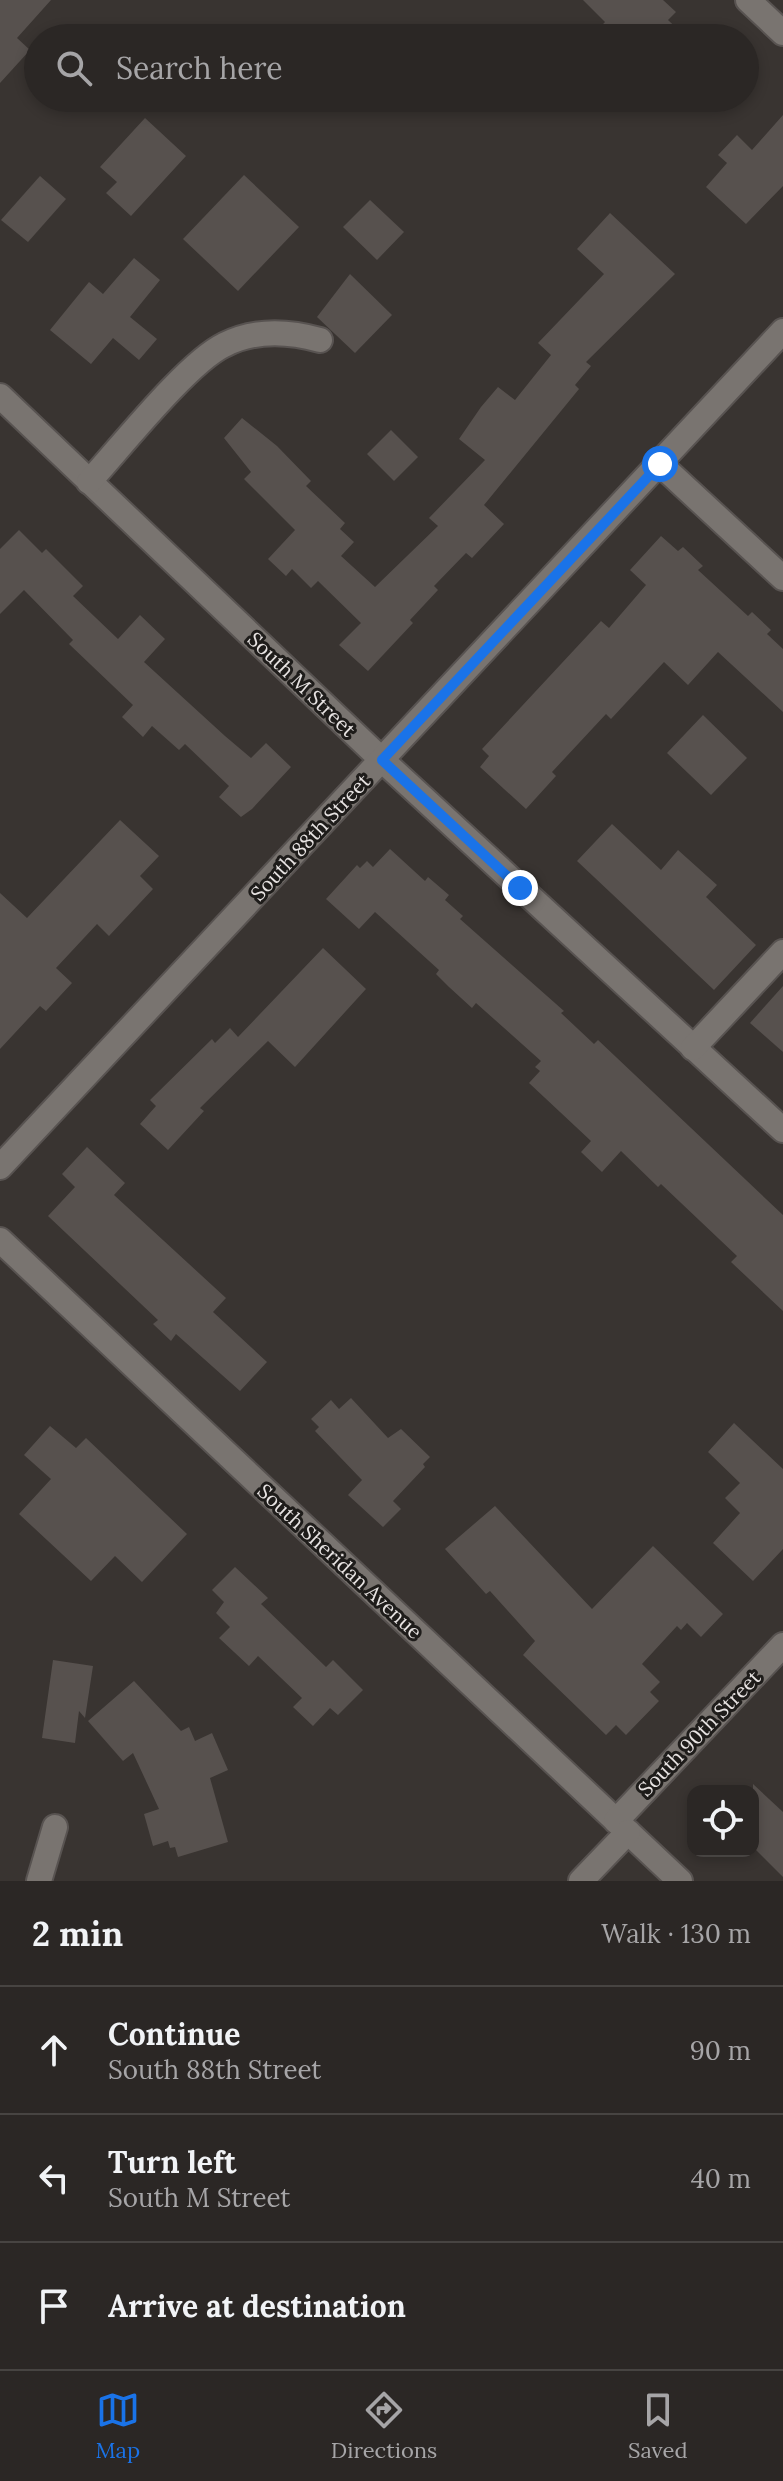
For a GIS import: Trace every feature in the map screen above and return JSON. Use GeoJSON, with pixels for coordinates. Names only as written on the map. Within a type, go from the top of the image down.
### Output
{"type":"FeatureCollection","features":[{"type":"Feature","properties":{"kind":"street"},"geometry":{"type":"LineString","coordinates":[[748,0],[783,33]]}},
{"type":"Feature","properties":{"kind":"street","name":"South 88th Street"},"geometry":{"type":"LineString","coordinates":[[0,1167],[783,331]]}},
{"type":"Feature","properties":{"kind":"street"},"geometry":{"type":"LineString","coordinates":[[89,482],[200,362],[224,345],[264,333],[294,333],[320,340]]}},
{"type":"Feature","properties":{"kind":"street","name":"South M Street"},"geometry":{"type":"LineString","coordinates":[[0,396],[382,760],[783,1130]]}},
{"type":"Feature","properties":{"kind":"street"},"geometry":{"type":"LineString","coordinates":[[660,464],[783,578]]}},
{"type":"Feature","properties":{"kind":"street"},"geometry":{"type":"LineString","coordinates":[[693,1048],[783,952]]}},
{"type":"Feature","properties":{"kind":"street","name":"South Sheridan Avenue"},"geometry":{"type":"LineString","coordinates":[[0,1240],[680,1881]]}},
{"type":"Feature","properties":{"kind":"street","name":"South 90th Street"},"geometry":{"type":"LineString","coordinates":[[581,1881],[622,1826],[783,1645]]}},
{"type":"Feature","properties":{"kind":"street"},"geometry":{"type":"LineString","coordinates":[[39,1881],[55,1827]]}},
{"type":"Feature","properties":{"kind":"building"},"geometry":{"type":"Polygon","coordinates":[[[0,0],[51,0],[30,24],[24,24],[24,30],[17,38],[24,44],[24,57],[0,83],[0,0]]]}},
{"type":"Feature","properties":{"kind":"building"},"geometry":{"type":"Polygon","coordinates":[[[583,0],[663,0],[676,12],[668,20],[672,24],[603,24],[605,22],[583,0]]]}},
{"type":"Feature","properties":{"kind":"building"},"geometry":{"type":"Polygon","coordinates":[[[783,115],[783,186],[746,224],[706,187],[727,163],[718,155],[737,135],[752,150],[783,115]]]}},
{"type":"Feature","properties":{"kind":"building"},"geometry":{"type":"Polygon","coordinates":[[[145,118],[186,156],[131,216],[106,193],[117,182],[100,167],[145,118]]]}},
{"type":"Feature","properties":{"kind":"building"},"geometry":{"type":"Polygon","coordinates":[[[244,175],[299,227],[238,291],[183,239],[244,175]]]}},
{"type":"Feature","properties":{"kind":"building"},"geometry":{"type":"Polygon","coordinates":[[[40,176],[66,199],[28,242],[1,220],[40,176]]]}},
{"type":"Feature","properties":{"kind":"building"},"geometry":{"type":"Polygon","coordinates":[[[370,200],[404,232],[377,260],[343,227],[370,200]]]}},
{"type":"Feature","properties":{"kind":"building"},"geometry":{"type":"Polygon","coordinates":[[[610,213],[675,274],[586,362],[591,366],[575,385],[579,389],[484,505],[504,524],[472,558],[466,553],[434,586],[438,590],[410,620],[413,623],[368,671],[339,645],[361,623],[318,581],[311,588],[292,569],[286,576],[268,559],[295,530],[244,479],[251,472],[224,438],[242,418],[277,446],[311,481],[306,486],[345,523],[340,529],[354,542],[341,556],[375,587],[438,526],[429,518],[485,460],[459,439],[481,407],[498,387],[515,400],[551,355],[538,343],[604,274],[577,249],[610,213]]]}},
{"type":"Feature","properties":{"kind":"building"},"geometry":{"type":"Polygon","coordinates":[[[134,258],[160,280],[130,317],[157,339],[139,360],[113,338],[91,364],[50,330],[89,282],[103,294],[134,258]]]}},
{"type":"Feature","properties":{"kind":"building"},"geometry":{"type":"Polygon","coordinates":[[[350,274],[392,315],[355,353],[317,317],[350,274]]]}},
{"type":"Feature","properties":{"kind":"building"},"geometry":{"type":"Polygon","coordinates":[[[391,430],[418,457],[394,481],[367,454],[391,430]]]}},
{"type":"Feature","properties":{"kind":"building"},"geometry":{"type":"Polygon","coordinates":[[[19,530],[42,553],[46,549],[83,586],[73,596],[118,639],[140,615],[165,639],[144,662],[225,736],[251,758],[266,743],[291,767],[252,809],[241,817],[219,797],[229,786],[185,744],[179,750],[152,726],[143,737],[122,717],[133,705],[69,644],[73,640],[24,590],[0,614],[0,549],[19,530]]]}},
{"type":"Feature","properties":{"kind":"building"},"geometry":{"type":"Polygon","coordinates":[[[661,536],[678,551],[683,547],[703,566],[698,570],[748,616],[752,612],[771,630],[767,634],[783,649],[783,712],[718,652],[688,685],[664,662],[611,719],[606,714],[552,772],[556,776],[526,809],[480,767],[489,756],[482,749],[601,621],[609,628],[646,585],[630,570],[661,536]]]}},
{"type":"Feature","properties":{"kind":"building"},"geometry":{"type":"Polygon","coordinates":[[[703,715],[747,758],[711,795],[667,753],[703,715]]]}},
{"type":"Feature","properties":{"kind":"building"},"geometry":{"type":"Polygon","coordinates":[[[120,820],[159,856],[140,876],[153,889],[109,936],[97,924],[56,968],[72,983],[46,1011],[40,1006],[0,1049],[0,893],[27,918],[120,820]]]}},
{"type":"Feature","properties":{"kind":"building"},"geometry":{"type":"Polygon","coordinates":[[[612,824],[661,870],[678,850],[717,885],[706,897],[756,945],[714,990],[577,861],[612,824]]]}},
{"type":"Feature","properties":{"kind":"building"},"geometry":{"type":"Polygon","coordinates":[[[390,849],[425,881],[428,877],[449,895],[445,900],[463,916],[460,919],[564,1011],[561,1013],[594,1044],[598,1040],[783,1215],[783,1311],[731,1262],[737,1256],[621,1151],[602,1172],[581,1152],[591,1141],[529,1083],[540,1071],[535,1067],[541,1061],[476,1003],[472,1008],[436,974],[439,970],[375,912],[359,929],[326,899],[357,865],[360,868],[367,861],[373,867],[390,849]]]}},
{"type":"Feature","properties":{"kind":"building"},"geometry":{"type":"Polygon","coordinates":[[[323,948],[366,989],[295,1067],[268,1041],[200,1108],[204,1111],[168,1150],[140,1124],[156,1106],[150,1100],[212,1039],[215,1043],[230,1028],[238,1037],[323,948]]]}},
{"type":"Feature","properties":{"kind":"building"},"geometry":{"type":"Polygon","coordinates":[[[783,986],[783,1052],[750,1023],[783,986]]]}},
{"type":"Feature","properties":{"kind":"building"},"geometry":{"type":"Polygon","coordinates":[[[87,1147],[125,1183],[114,1195],[226,1298],[213,1312],[267,1362],[240,1391],[176,1334],[171,1341],[153,1324],[158,1320],[48,1216],[75,1187],[62,1174],[87,1147]]]}},
{"type":"Feature","properties":{"kind":"building"},"geometry":{"type":"Polygon","coordinates":[[[351,1398],[388,1438],[401,1429],[430,1457],[423,1464],[425,1467],[393,1501],[401,1509],[383,1527],[348,1495],[362,1480],[315,1431],[319,1427],[311,1419],[331,1400],[339,1409],[351,1398]]]}},
{"type":"Feature","properties":{"kind":"building"},"geometry":{"type":"Polygon","coordinates":[[[734,1423],[783,1469],[783,1549],[753,1581],[713,1543],[740,1513],[725,1498],[740,1483],[708,1452],[734,1423]]]}},
{"type":"Feature","properties":{"kind":"building"},"geometry":{"type":"Polygon","coordinates":[[[50,1426],[76,1448],[86,1438],[187,1534],[142,1582],[115,1556],[91,1581],[19,1514],[51,1479],[24,1455],[50,1426]]]}},
{"type":"Feature","properties":{"kind":"building"},"geometry":{"type":"Polygon","coordinates":[[[495,1506],[592,1609],[653,1546],[723,1614],[701,1637],[687,1623],[681,1630],[677,1626],[642,1664],[660,1682],[650,1692],[659,1701],[626,1735],[616,1725],[606,1735],[523,1655],[535,1641],[490,1591],[486,1594],[445,1549],[495,1506]]]}},
{"type":"Feature","properties":{"kind":"building"},"geometry":{"type":"Polygon","coordinates":[[[235,1567],[268,1598],[261,1604],[326,1667],[333,1660],[363,1690],[338,1715],[330,1708],[313,1726],[293,1707],[302,1698],[258,1656],[249,1666],[219,1638],[230,1627],[216,1613],[224,1602],[212,1590],[235,1567]]]}},
{"type":"Feature","properties":{"kind":"building"},"geometry":{"type":"Polygon","coordinates":[[[53,1660],[93,1666],[85,1718],[79,1711],[75,1743],[42,1738],[53,1660]]]}},
{"type":"Feature","properties":{"kind":"building"},"geometry":{"type":"Polygon","coordinates":[[[134,1681],[181,1731],[189,1727],[195,1741],[212,1733],[228,1770],[210,1778],[228,1842],[178,1857],[175,1847],[170,1848],[168,1841],[153,1846],[144,1814],[159,1809],[133,1753],[123,1761],[88,1721],[134,1681]]]}},
{"type":"Feature","properties":{"kind":"building"},"geometry":{"type":"Polygon","coordinates":[[[759,1790],[783,1812],[783,1877],[759,1853],[759,1790]]]}},
{"type":"Feature","properties":{"kind":"route"},"geometry":{"type":"LineString","coordinates":[[520,888],[382,760],[660,464]]}}]}
